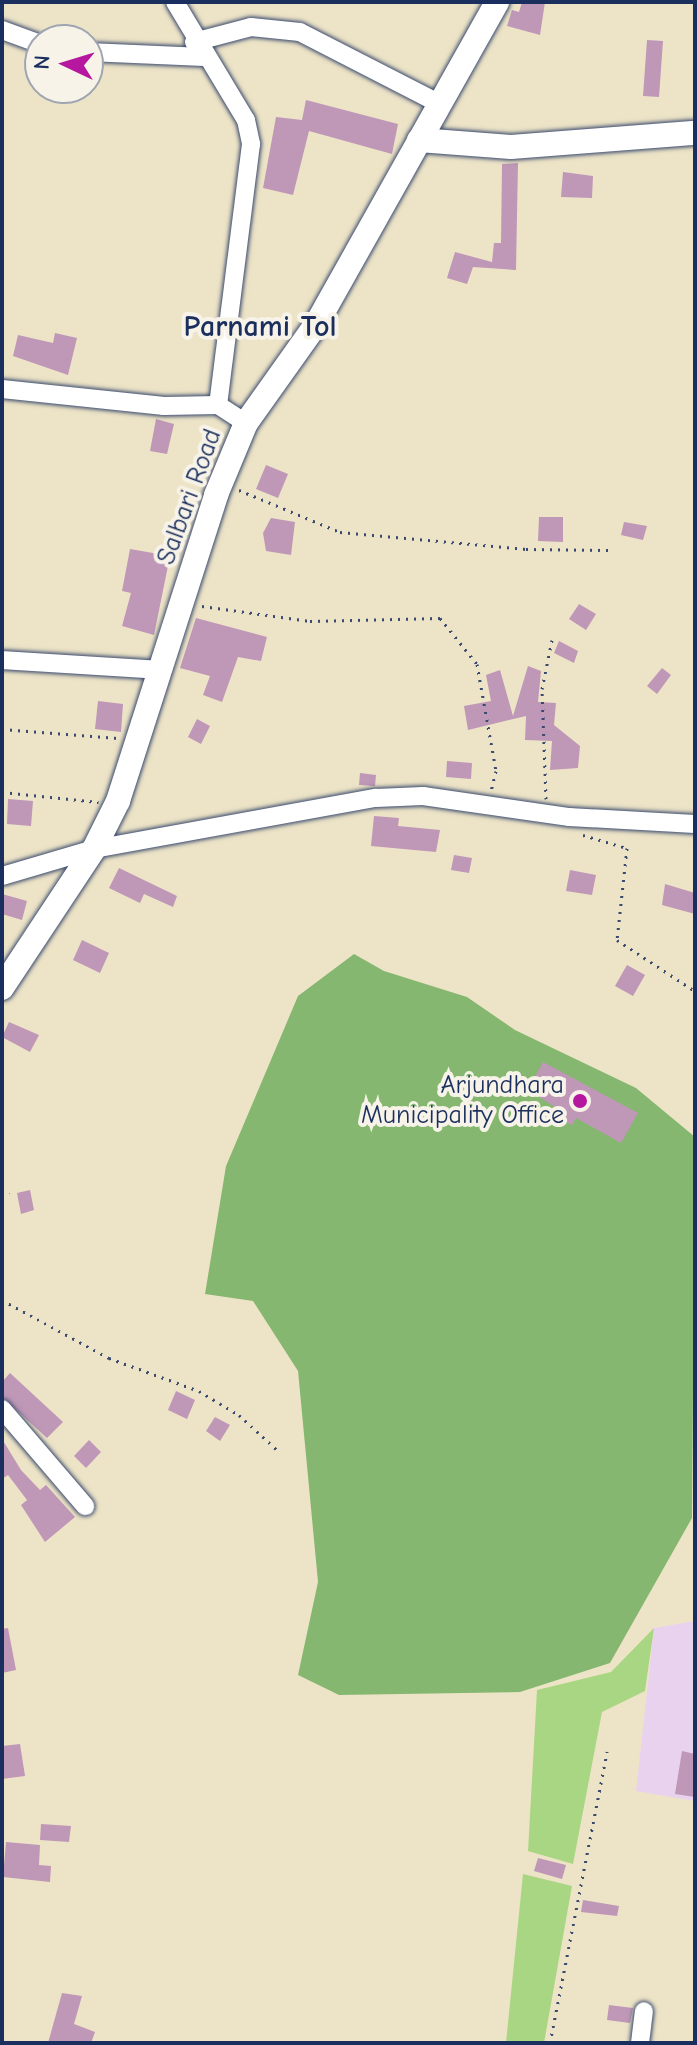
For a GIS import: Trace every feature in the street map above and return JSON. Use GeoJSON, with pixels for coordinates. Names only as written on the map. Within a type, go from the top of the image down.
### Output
{"type":"FeatureCollection","features":[{"type":"Feature","properties":{"kind":"street"},"geometry":{"type":"LineString","coordinates":[[175,2],[199,49],[246,120],[251,144],[218,405]]}},
{"type":"Feature","properties":{"kind":"street","name":"Salbari Road"},"geometry":{"type":"LineString","coordinates":[[2,988],[94,849],[109,818],[138,740],[221,482],[246,423],[317,323],[497,2]]}},
{"type":"Feature","properties":{"kind":"street"},"geometry":{"type":"LineString","coordinates":[[104,52],[199,49],[251,27],[300,32],[440,104]]}},
{"type":"Feature","properties":{"kind":"street"},"geometry":{"type":"LineString","coordinates":[[2,30],[24,38]]}},
{"type":"Feature","properties":{"kind":"street"},"geometry":{"type":"LineString","coordinates":[[419,140],[511,147],[695,133]]}},
{"type":"Feature","properties":{"kind":"street"},"geometry":{"type":"LineString","coordinates":[[2,389],[164,406],[218,405],[246,423]]}},
{"type":"Feature","properties":{"kind":"street"},"geometry":{"type":"LineString","coordinates":[[2,660],[161,670]]}},
{"type":"Feature","properties":{"kind":"street"},"geometry":{"type":"LineString","coordinates":[[2,876],[94,849],[376,798],[423,796],[547,815],[695,824]]}},
{"type":"Feature","properties":{"kind":"street"},"geometry":{"type":"LineString","coordinates":[[2,1409],[85,1506]]}},
{"type":"Feature","properties":{"kind":"street"},"geometry":{"type":"LineString","coordinates":[[640,2043],[644,2011]]}},
{"type":"Feature","properties":{"kind":"path"},"geometry":{"type":"LineString","coordinates":[[221,482],[340,532],[526,549],[608,550]]}},
{"type":"Feature","properties":{"kind":"path"},"geometry":{"type":"LineString","coordinates":[[182,603],[310,621],[440,618],[477,664],[496,771],[486,808]]}},
{"type":"Feature","properties":{"kind":"path"},"geometry":{"type":"LineString","coordinates":[[547,815],[542,689],[552,640]]}},
{"type":"Feature","properties":{"kind":"path"},"geometry":{"type":"LineString","coordinates":[[2,729],[138,740]]}},
{"type":"Feature","properties":{"kind":"path"},"geometry":{"type":"LineString","coordinates":[[2,792],[98,802],[109,818]]}},
{"type":"Feature","properties":{"kind":"path"},"geometry":{"type":"LineString","coordinates":[[570,831],[627,848],[617,940],[695,991]]}},
{"type":"Feature","properties":{"kind":"path"},"geometry":{"type":"LineString","coordinates":[[2,1196],[10,1194]]}},
{"type":"Feature","properties":{"kind":"path"},"geometry":{"type":"LineString","coordinates":[[2,1300],[109,1358],[199,1391],[239,1415],[277,1450]]}},
{"type":"Feature","properties":{"kind":"path"},"geometry":{"type":"LineString","coordinates":[[550,2043],[607,1752]]}},
{"type":"Feature","properties":{"kind":"shaded area"},"geometry":{"type":"Polygon","coordinates":[[[695,1621],[695,1801],[636,1791],[654,1628],[695,1621]]]}},
{"type":"Feature","properties":{"kind":"green space"},"geometry":{"type":"Polygon","coordinates":[[[354,954],[384,971],[467,997],[515,1030],[636,1088],[695,1137],[692,1518],[610,1663],[520,1692],[339,1695],[298,1675],[318,1582],[298,1371],[253,1301],[205,1294],[226,1166],[298,996],[354,954]]]}},
{"type":"Feature","properties":{"kind":"green space"},"geometry":{"type":"Polygon","coordinates":[[[654,1628],[645,1691],[602,1712],[573,1864],[528,1851],[537,1690],[611,1672],[654,1628]]]}},
{"type":"Feature","properties":{"kind":"green space"},"geometry":{"type":"Polygon","coordinates":[[[523,1874],[572,1886],[544,2043],[506,2043],[523,1874]]]}},
{"type":"Feature","properties":{"kind":"building"},"geometry":{"type":"Polygon","coordinates":[[[522,2],[545,2],[540,35],[507,26],[512,10],[519,12],[522,2]]]}},
{"type":"Feature","properties":{"kind":"building"},"geometry":{"type":"Polygon","coordinates":[[[647,40],[663,41],[659,97],[643,96],[647,40]]]}},
{"type":"Feature","properties":{"kind":"building"},"geometry":{"type":"Polygon","coordinates":[[[306,100],[398,124],[392,154],[309,131],[293,195],[263,188],[276,117],[302,120],[306,100]]]}},
{"type":"Feature","properties":{"kind":"building"},"geometry":{"type":"Polygon","coordinates":[[[518,163],[516,270],[473,267],[467,284],[447,278],[455,252],[492,262],[494,243],[501,243],[502,164],[518,163]]]}},
{"type":"Feature","properties":{"kind":"building"},"geometry":{"type":"Polygon","coordinates":[[[563,172],[593,176],[592,198],[561,197],[563,172]]]}},
{"type":"Feature","properties":{"kind":"building"},"geometry":{"type":"Polygon","coordinates":[[[55,333],[77,338],[68,375],[13,356],[18,335],[53,343],[55,333]]]}},
{"type":"Feature","properties":{"kind":"building"},"geometry":{"type":"Polygon","coordinates":[[[156,419],[174,424],[167,454],[150,451],[156,419]]]}},
{"type":"Feature","properties":{"kind":"building"},"geometry":{"type":"Polygon","coordinates":[[[266,465],[288,474],[278,498],[256,489],[266,465]]]}},
{"type":"Feature","properties":{"kind":"building"},"geometry":{"type":"Polygon","coordinates":[[[539,517],[563,517],[563,542],[538,541],[539,517]]]}},
{"type":"Feature","properties":{"kind":"building"},"geometry":{"type":"Polygon","coordinates":[[[271,518],[295,522],[291,555],[266,551],[263,533],[271,518]]]}},
{"type":"Feature","properties":{"kind":"building"},"geometry":{"type":"Polygon","coordinates":[[[624,522],[647,526],[643,540],[621,535],[624,522]]]}},
{"type":"Feature","properties":{"kind":"building"},"geometry":{"type":"Polygon","coordinates":[[[130,549],[170,556],[154,635],[122,626],[131,593],[122,591],[130,549]]]}},
{"type":"Feature","properties":{"kind":"building"},"geometry":{"type":"Polygon","coordinates":[[[579,604],[596,614],[586,630],[569,619],[579,604]]]}},
{"type":"Feature","properties":{"kind":"building"},"geometry":{"type":"Polygon","coordinates":[[[196,618],[267,637],[261,661],[238,657],[222,702],[203,695],[210,676],[180,668],[196,618]]]}},
{"type":"Feature","properties":{"kind":"building"},"geometry":{"type":"Polygon","coordinates":[[[559,641],[578,651],[574,663],[554,653],[559,641]]]}},
{"type":"Feature","properties":{"kind":"building"},"geometry":{"type":"Polygon","coordinates":[[[528,666],[541,671],[538,702],[556,703],[554,725],[580,746],[578,768],[550,770],[552,741],[525,740],[526,716],[468,730],[464,706],[491,701],[486,675],[500,670],[513,716],[528,666]]]}},
{"type":"Feature","properties":{"kind":"building"},"geometry":{"type":"Polygon","coordinates":[[[662,668],[671,675],[657,694],[647,686],[662,668]]]}},
{"type":"Feature","properties":{"kind":"building"},"geometry":{"type":"Polygon","coordinates":[[[98,701],[123,704],[121,732],[95,729],[98,701]]]}},
{"type":"Feature","properties":{"kind":"building"},"geometry":{"type":"Polygon","coordinates":[[[197,719],[210,726],[201,744],[188,737],[197,719]]]}},
{"type":"Feature","properties":{"kind":"building"},"geometry":{"type":"Polygon","coordinates":[[[447,761],[472,763],[471,779],[446,777],[447,761]]]}},
{"type":"Feature","properties":{"kind":"building"},"geometry":{"type":"Polygon","coordinates":[[[360,773],[376,775],[375,786],[359,785],[360,773]]]}},
{"type":"Feature","properties":{"kind":"building"},"geometry":{"type":"Polygon","coordinates":[[[8,799],[33,801],[31,826],[7,824],[8,799]]]}},
{"type":"Feature","properties":{"kind":"building"},"geometry":{"type":"Polygon","coordinates":[[[374,816],[399,818],[398,826],[440,830],[436,852],[371,846],[374,816]]]}},
{"type":"Feature","properties":{"kind":"building"},"geometry":{"type":"Polygon","coordinates":[[[454,855],[472,858],[469,873],[451,870],[454,855]]]}},
{"type":"Feature","properties":{"kind":"building"},"geometry":{"type":"Polygon","coordinates":[[[119,868],[177,896],[173,907],[144,894],[140,903],[109,888],[119,868]]]}},
{"type":"Feature","properties":{"kind":"building"},"geometry":{"type":"Polygon","coordinates":[[[570,870],[596,875],[592,895],[566,891],[570,870]]]}},
{"type":"Feature","properties":{"kind":"building"},"geometry":{"type":"Polygon","coordinates":[[[665,884],[695,893],[695,914],[662,905],[665,884]]]}},
{"type":"Feature","properties":{"kind":"building"},"geometry":{"type":"Polygon","coordinates":[[[2,894],[27,901],[22,920],[2,914],[2,894]]]}},
{"type":"Feature","properties":{"kind":"building"},"geometry":{"type":"Polygon","coordinates":[[[82,940],[109,953],[100,973],[73,960],[82,940]]]}},
{"type":"Feature","properties":{"kind":"building"},"geometry":{"type":"Polygon","coordinates":[[[627,965],[645,975],[633,996],[615,986],[627,965]]]}},
{"type":"Feature","properties":{"kind":"building"},"geometry":{"type":"Polygon","coordinates":[[[9,1022],[39,1035],[30,1052],[2,1037],[9,1022]]]}},
{"type":"Feature","properties":{"kind":"building","name":"Arjundhara Municipality Office"},"geometry":{"type":"Polygon","coordinates":[[[543,1062],[638,1113],[621,1143],[576,1118],[572,1125],[560,1119],[563,1112],[528,1090],[543,1062]]]}},
{"type":"Feature","properties":{"kind":"building"},"geometry":{"type":"Polygon","coordinates":[[[30,1190],[34,1210],[21,1214],[17,1193],[30,1190]]]}},
{"type":"Feature","properties":{"kind":"building"},"geometry":{"type":"Polygon","coordinates":[[[10,1373],[63,1422],[47,1438],[2,1397],[2,1382],[10,1373]]]}},
{"type":"Feature","properties":{"kind":"building"},"geometry":{"type":"Polygon","coordinates":[[[176,1391],[195,1400],[187,1419],[168,1410],[176,1391]]]}},
{"type":"Feature","properties":{"kind":"building"},"geometry":{"type":"Polygon","coordinates":[[[215,1417],[230,1425],[220,1441],[206,1431],[215,1417]]]}},
{"type":"Feature","properties":{"kind":"building"},"geometry":{"type":"Polygon","coordinates":[[[2,1439],[21,1470],[40,1490],[46,1485],[75,1517],[45,1542],[21,1505],[27,1500],[8,1475],[2,1479],[2,1439]]]}},
{"type":"Feature","properties":{"kind":"building"},"geometry":{"type":"Polygon","coordinates":[[[89,1440],[101,1452],[86,1468],[74,1456],[89,1440]]]}},
{"type":"Feature","properties":{"kind":"building"},"geometry":{"type":"Polygon","coordinates":[[[8,1628],[16,1670],[2,1673],[2,1629],[8,1628]]]}},
{"type":"Feature","properties":{"kind":"building"},"geometry":{"type":"Polygon","coordinates":[[[20,1744],[25,1776],[2,1779],[2,1746],[20,1744]]]}},
{"type":"Feature","properties":{"kind":"building"},"geometry":{"type":"Polygon","coordinates":[[[682,1751],[695,1754],[695,1797],[675,1794],[682,1751]]]}},
{"type":"Feature","properties":{"kind":"building"},"geometry":{"type":"Polygon","coordinates":[[[41,1824],[71,1826],[69,1842],[40,1840],[41,1824]]]}},
{"type":"Feature","properties":{"kind":"building"},"geometry":{"type":"Polygon","coordinates":[[[6,1842],[40,1845],[39,1865],[51,1866],[50,1882],[3,1877],[6,1842]]]}},
{"type":"Feature","properties":{"kind":"building"},"geometry":{"type":"Polygon","coordinates":[[[538,1858],[566,1865],[562,1879],[534,1871],[538,1858]]]}},
{"type":"Feature","properties":{"kind":"building"},"geometry":{"type":"Polygon","coordinates":[[[583,1900],[619,1906],[617,1916],[581,1912],[583,1900]]]}},
{"type":"Feature","properties":{"kind":"building"},"geometry":{"type":"Polygon","coordinates":[[[62,1993],[82,1996],[74,2024],[95,2032],[91,2043],[48,2043],[62,1993]]]}},
{"type":"Feature","properties":{"kind":"building"},"geometry":{"type":"Polygon","coordinates":[[[609,2005],[633,2008],[630,2023],[607,2020],[609,2005]]]}},
{"type":"Feature","properties":{"kind":"place","name":"Arjundhara Municipality Office"},"geometry":{"type":"Point","coordinates":[580,1101]}},
{"type":"Feature","properties":{"kind":"district","name":"Parnami Tol"},"geometry":{"type":"Point","coordinates":[260,327]}}]}
